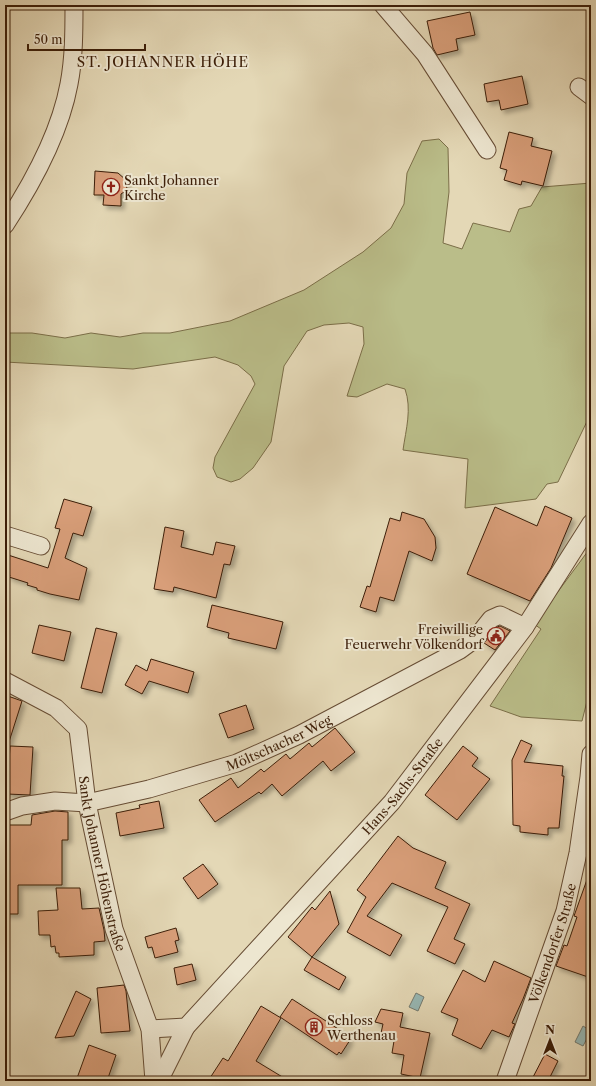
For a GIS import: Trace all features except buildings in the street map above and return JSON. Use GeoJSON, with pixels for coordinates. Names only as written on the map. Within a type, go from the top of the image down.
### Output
{"type":"FeatureCollection","features":[{"type":"Feature","properties":{"kind":"street"},"geometry":{"type":"LineString","coordinates":[[5,225],[25,194],[58,125],[69,84],[74,38],[74,5]]}},
{"type":"Feature","properties":{"kind":"street"},"geometry":{"type":"LineString","coordinates":[[383,5],[425,54],[487,150]]}},
{"type":"Feature","properties":{"kind":"street","name":"Hans-Sachs-Straße"},"geometry":{"type":"LineString","coordinates":[[159,1081],[186,1027],[392,802],[525,627],[591,523]]}},
{"type":"Feature","properties":{"kind":"street"},"geometry":{"type":"LineString","coordinates":[[5,535],[40,546]]}},
{"type":"Feature","properties":{"kind":"street","name":"Möltschacher Weg"},"geometry":{"type":"LineString","coordinates":[[5,812],[22,806],[55,802],[87,803],[149,789],[237,763],[285,741],[460,650],[475,639],[491,619],[500,615],[525,627]]}},
{"type":"Feature","properties":{"kind":"street","name":"Sankt Johanner Höhenstraße"},"geometry":{"type":"LineString","coordinates":[[5,682],[56,708],[78,729],[87,803],[114,929],[150,1030],[154,1081]]}},
{"type":"Feature","properties":{"kind":"street","name":"Völkendorfer Straße"},"geometry":{"type":"LineString","coordinates":[[505,1081],[565,911],[578,853],[591,754]]}},
{"type":"Feature","properties":{"kind":"street"},"geometry":{"type":"LineString","coordinates":[[150,1030],[186,1027]]}},
{"type":"Feature","properties":{"kind":"green space"},"geometry":{"type":"Polygon","coordinates":[[[439,139],[448,148],[449,192],[443,243],[462,249],[473,223],[510,232],[519,209],[531,206],[542,187],[591,183],[591,413],[558,482],[547,484],[536,499],[465,508],[468,459],[403,450],[408,412],[405,389],[387,384],[357,397],[347,396],[364,344],[363,327],[349,323],[324,325],[307,331],[284,366],[271,442],[253,468],[240,479],[231,482],[217,477],[213,468],[215,457],[255,384],[251,376],[238,365],[215,357],[133,369],[5,362],[5,333],[32,333],[65,338],[91,333],[120,337],[143,333],[170,333],[230,321],[304,290],[363,252],[391,228],[404,204],[407,173],[422,141],[439,139]]]}},
{"type":"Feature","properties":{"kind":"green space"},"geometry":{"type":"Polygon","coordinates":[[[588,551],[591,551],[591,685],[582,721],[521,717],[490,706],[541,629],[534,624],[588,551]]]}},
{"type":"Feature","properties":{"kind":"water"},"geometry":{"type":"Polygon","coordinates":[[[416,993],[424,997],[418,1011],[409,1007],[416,993]]]}},
{"type":"Feature","properties":{"kind":"water"},"geometry":{"type":"Polygon","coordinates":[[[583,1026],[591,1031],[583,1046],[575,1042],[583,1026]]]}},
{"type":"Feature","properties":{"kind":"place","name":"Sankt Johanner Kirche"},"geometry":{"type":"Point","coordinates":[111,187]}},
{"type":"Feature","properties":{"kind":"place","name":"Freiwillige Feuerwehr Völkendorf"},"geometry":{"type":"Point","coordinates":[496,636]}},
{"type":"Feature","properties":{"kind":"place","name":"Schloss Werthenau"},"geometry":{"type":"Point","coordinates":[314,1027]}},
{"type":"Feature","properties":{"kind":"district","name":"ST. JOHANNER HÖHE"},"geometry":{"type":"Point","coordinates":[163,62]}}]}
